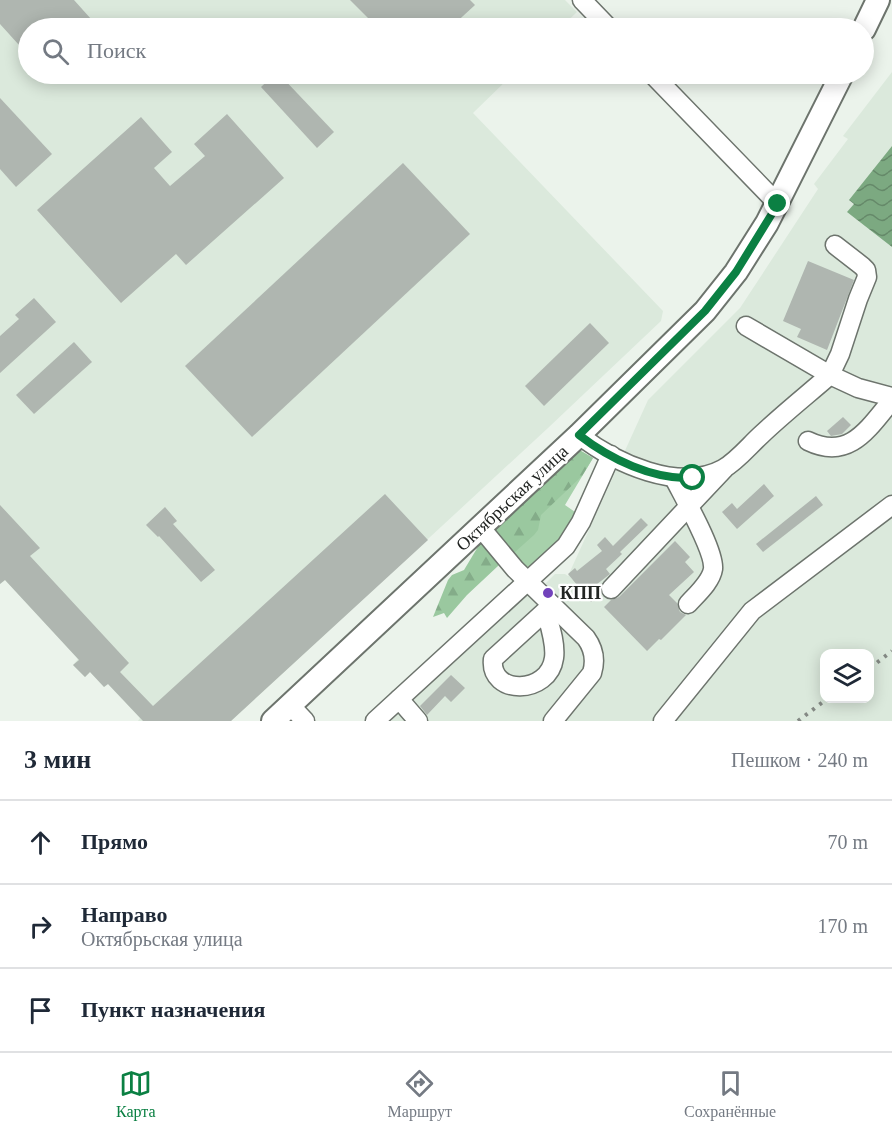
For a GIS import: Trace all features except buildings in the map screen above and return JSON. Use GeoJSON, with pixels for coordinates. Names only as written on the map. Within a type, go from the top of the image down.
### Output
{"type":"FeatureCollection","features":[{"type":"Feature","properties":{"kind":"main road"},"geometry":{"type":"LineString","coordinates":[[869,18],[878,0]]}},
{"type":"Feature","properties":{"kind":"main road","name":"Октябрьская улица"},"geometry":{"type":"LineString","coordinates":[[273,721],[297,713],[481,528],[705,311],[736,272],[778,204],[837,84]]}},
{"type":"Feature","properties":{"kind":"street"},"geometry":{"type":"LineString","coordinates":[[582,0],[599,18]]}},
{"type":"Feature","properties":{"kind":"street"},"geometry":{"type":"LineString","coordinates":[[662,84],[778,204]]}},
{"type":"Feature","properties":{"kind":"street"},"geometry":{"type":"LineString","coordinates":[[611,589],[725,468],[830,375],[840,354],[867,277],[866,270],[862,266],[835,245]]}},
{"type":"Feature","properties":{"kind":"street"},"geometry":{"type":"LineString","coordinates":[[746,326],[830,375],[858,388],[892,399],[867,431],[851,443],[832,448],[821,447],[808,441]]}},
{"type":"Feature","properties":{"kind":"street"},"geometry":{"type":"LineString","coordinates":[[579,435],[611,455],[655,474],[674,478],[693,478],[725,468]]}},
{"type":"Feature","properties":{"kind":"street"},"geometry":{"type":"LineString","coordinates":[[375,721],[572,538],[611,455]]}},
{"type":"Feature","properties":{"kind":"street"},"geometry":{"type":"LineString","coordinates":[[674,478],[707,544],[713,569],[708,580],[688,604]]}},
{"type":"Feature","properties":{"kind":"street"},"geometry":{"type":"LineString","coordinates":[[663,721],[752,611],[892,505]]}},
{"type":"Feature","properties":{"kind":"street"},"geometry":{"type":"LineString","coordinates":[[481,528],[549,609],[590,644],[595,664],[590,677],[554,721]]}},
{"type":"Feature","properties":{"kind":"street"},"geometry":{"type":"LineString","coordinates":[[399,699],[418,721]]}},
{"type":"Feature","properties":{"kind":"shaded area"},"geometry":{"type":"Polygon","coordinates":[[[0,0],[565,0],[577,12],[571,18],[18,18],[18,84],[503,84],[473,113],[663,311],[661,321],[231,721],[138,721],[140,718],[108,684],[104,687],[90,672],[85,677],[73,665],[78,659],[5,580],[0,584],[0,0]]]}},
{"type":"Feature","properties":{"kind":"shaded area"},"geometry":{"type":"Polygon","coordinates":[[[892,72],[892,721],[392,721],[393,715],[521,597],[537,592],[555,574],[568,576],[648,400],[740,308],[818,189],[814,184],[848,139],[843,136],[892,72]]]}},
{"type":"Feature","properties":{"kind":"shaded area"},"geometry":{"type":"Polygon","coordinates":[[[581,451],[593,458],[565,505],[575,512],[572,521],[558,542],[545,555],[531,567],[521,566],[494,529],[581,451]]]}},
{"type":"Feature","properties":{"kind":"green space"},"geometry":{"type":"Polygon","coordinates":[[[578,451],[593,458],[582,476],[541,515],[538,530],[534,535],[515,552],[509,554],[494,538],[494,529],[578,451]]]}},
{"type":"Feature","properties":{"kind":"green space"},"geometry":{"type":"Polygon","coordinates":[[[482,540],[500,561],[498,566],[467,595],[447,618],[444,613],[433,617],[448,580],[452,575],[464,570],[482,540]]]}},
{"type":"Feature","properties":{"kind":"water"},"geometry":{"type":"Polygon","coordinates":[[[892,146],[892,247],[847,212],[854,204],[849,200],[892,146]]]}},
{"type":"Feature","properties":{"kind":"railway"},"geometry":{"type":"LineString","coordinates":[[874,665],[892,651]]}},
{"type":"Feature","properties":{"kind":"railway"},"geometry":{"type":"LineString","coordinates":[[798,721],[821,703]]}},
{"type":"Feature","properties":{"kind":"place","name":"КПП"},"geometry":{"type":"Point","coordinates":[548,593]}},
{"type":"Feature","properties":{"kind":"route"},"geometry":{"type":"LineString","coordinates":[[693,478],[674,478],[655,474],[598,449],[579,435],[705,311],[736,272],[778,204]]}}]}
